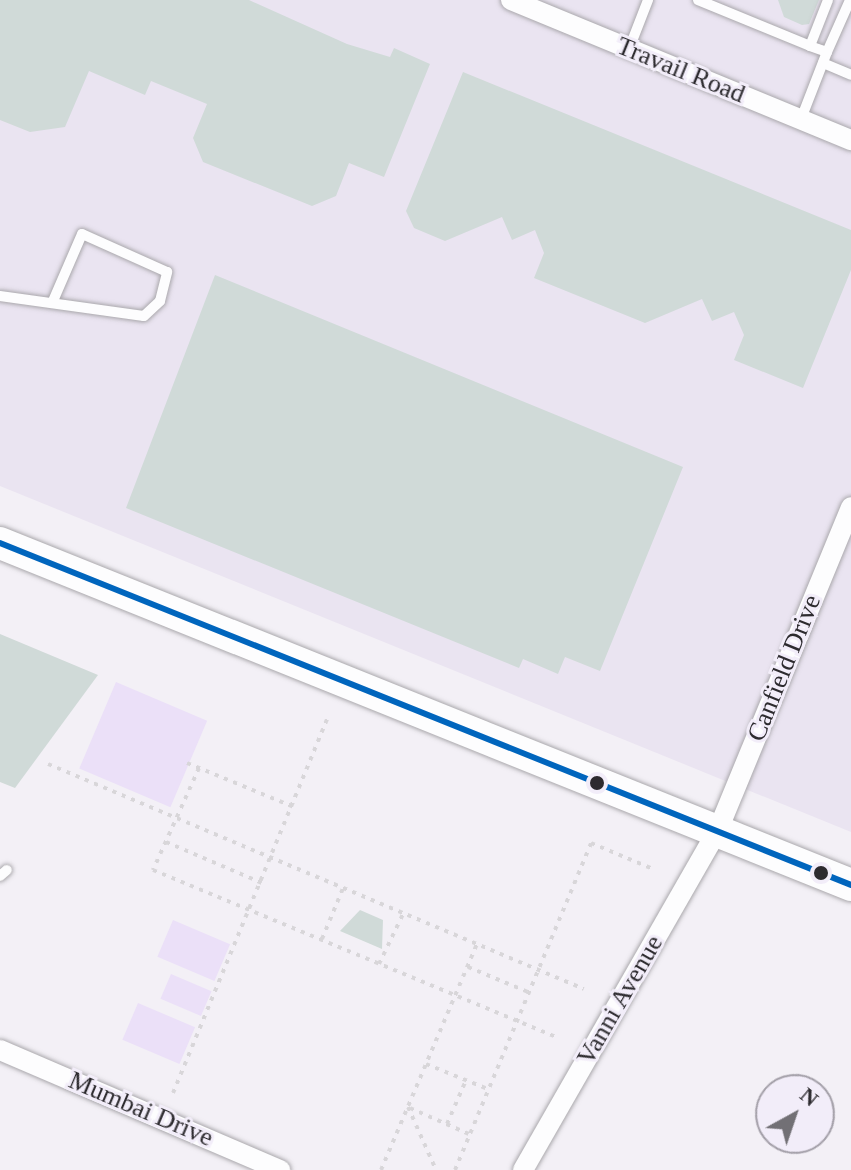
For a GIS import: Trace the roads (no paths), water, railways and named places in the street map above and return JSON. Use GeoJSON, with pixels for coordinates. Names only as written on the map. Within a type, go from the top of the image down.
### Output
{"type":"FeatureCollection","features":[{"type":"Feature","properties":{"kind":"main road"},"geometry":{"type":"LineString","coordinates":[[0,543],[851,885]]}},
{"type":"Feature","properties":{"kind":"street","name":"Travail Road"},"geometry":{"type":"LineString","coordinates":[[511,0],[851,140]]}},
{"type":"Feature","properties":{"kind":"street","name":"Canfield Drive"},"geometry":{"type":"LineString","coordinates":[[718,830],[851,507]]}},
{"type":"Feature","properties":{"kind":"street","name":"Vanni Avenue"},"geometry":{"type":"LineString","coordinates":[[523,1170],[718,830]]}},
{"type":"Feature","properties":{"kind":"street","name":"Mumbai Drive"},"geometry":{"type":"LineString","coordinates":[[0,1050],[280,1170]]}},
{"type":"Feature","properties":{"kind":"lane"},"geometry":{"type":"LineString","coordinates":[[629,49],[648,0]]}},
{"type":"Feature","properties":{"kind":"lane"},"geometry":{"type":"LineString","coordinates":[[698,0],[827,52]]}},
{"type":"Feature","properties":{"kind":"lane"},"geometry":{"type":"LineString","coordinates":[[810,46],[828,0]]}},
{"type":"Feature","properties":{"kind":"lane"},"geometry":{"type":"LineString","coordinates":[[801,119],[850,0]]}},
{"type":"Feature","properties":{"kind":"lane"},"geometry":{"type":"LineString","coordinates":[[823,63],[851,75]]}},
{"type":"Feature","properties":{"kind":"lane"},"geometry":{"type":"LineString","coordinates":[[0,296],[144,316],[160,301],[167,272],[164,264],[82,234],[53,301]]}}]}
